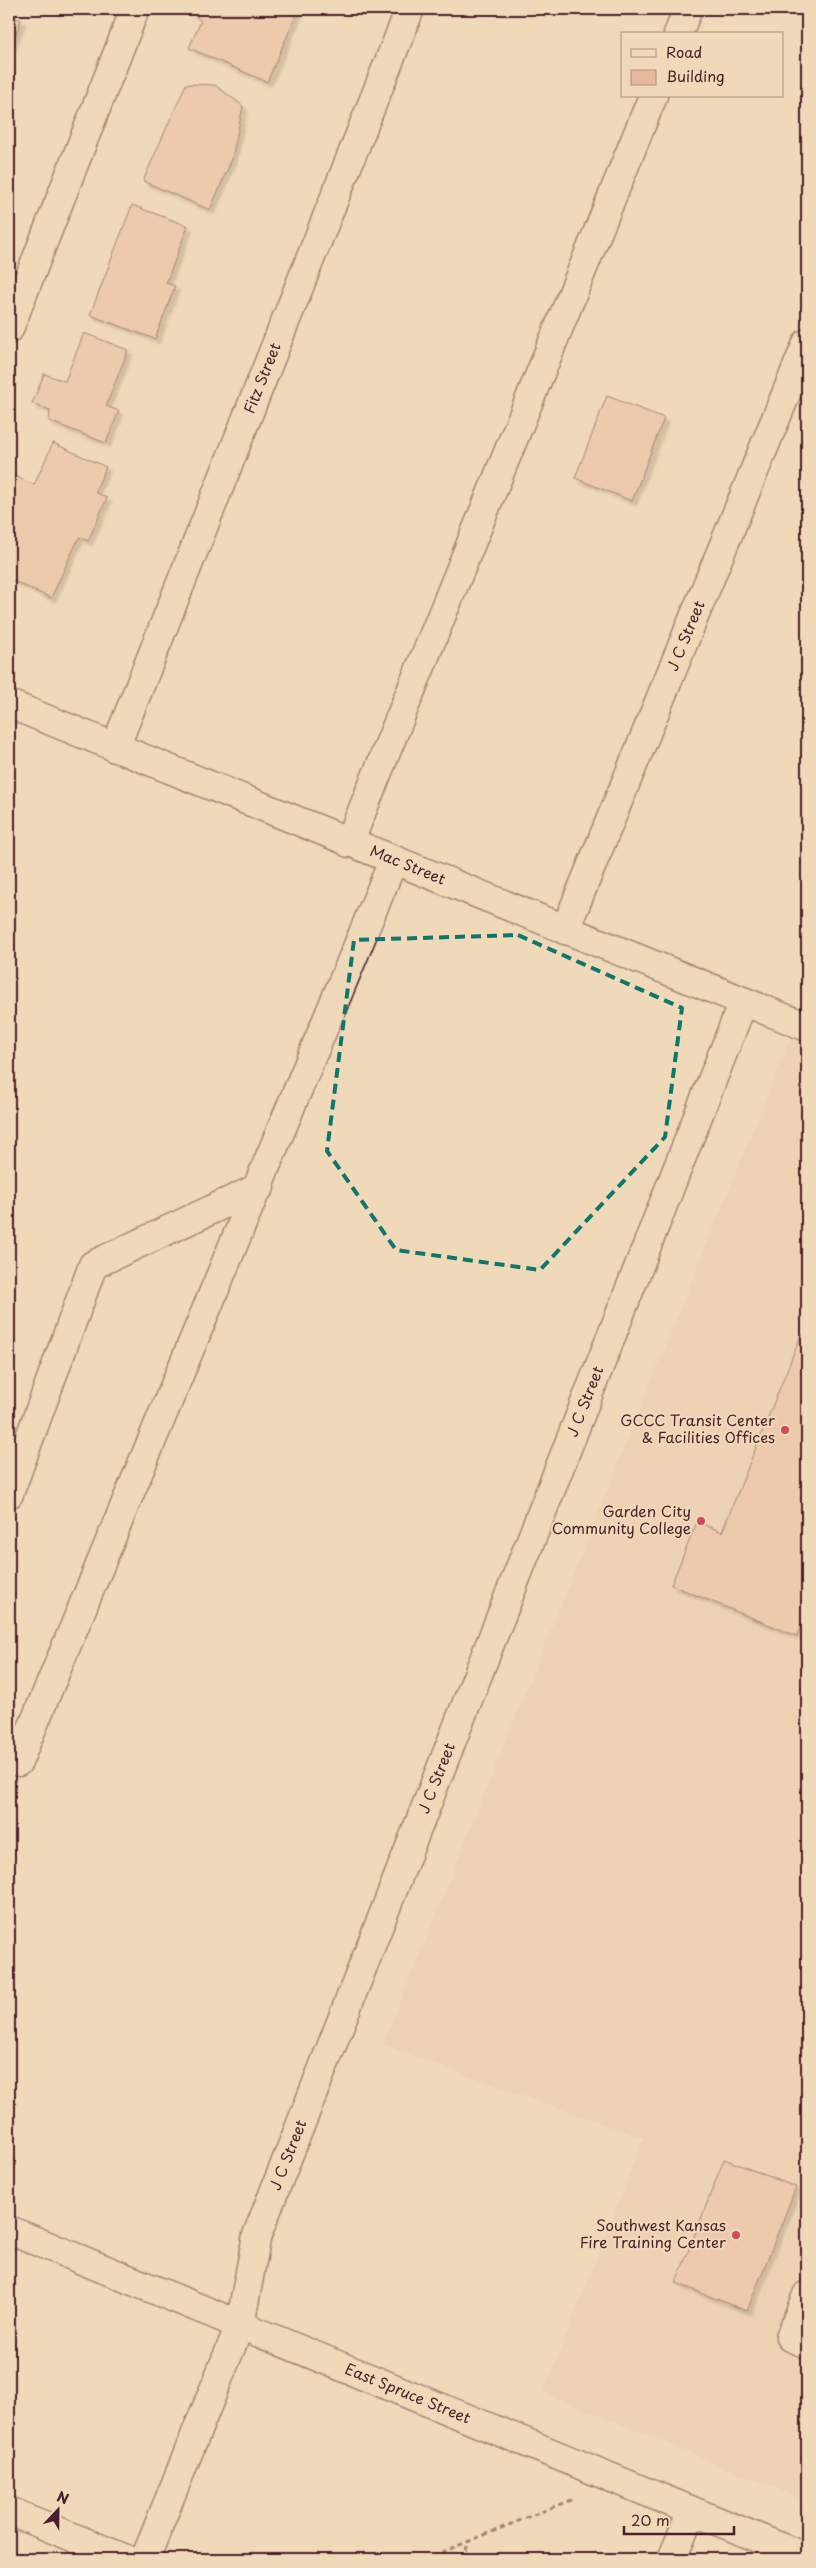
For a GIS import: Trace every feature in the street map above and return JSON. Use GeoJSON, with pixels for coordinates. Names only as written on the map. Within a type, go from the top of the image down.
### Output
{"type":"FeatureCollection","features":[{"type":"Feature","properties":{"kind":"street"},"geometry":{"type":"LineString","coordinates":[[9,329],[134,9]]}},
{"type":"Feature","properties":{"kind":"street","name":"Fitz Street"},"geometry":{"type":"LineString","coordinates":[[115,748],[410,9]]}},
{"type":"Feature","properties":{"kind":"street"},"geometry":{"type":"LineString","coordinates":[[679,32],[688,9]]}},
{"type":"Feature","properties":{"kind":"street"},"geometry":{"type":"LineString","coordinates":[[349,843],[651,98]]}},
{"type":"Feature","properties":{"kind":"street","name":"J C Street"},"geometry":{"type":"LineString","coordinates":[[565,930],[807,343]]}},
{"type":"Feature","properties":{"kind":"street","name":"Mac Street"},"geometry":{"type":"LineString","coordinates":[[9,704],[807,1027]]}},
{"type":"Feature","properties":{"kind":"street"},"geometry":{"type":"LineString","coordinates":[[9,1757],[18,1762],[260,1187],[393,861]]}},
{"type":"Feature","properties":{"kind":"street","name":"J C Street"},"geometry":{"type":"LineString","coordinates":[[145,2559],[240,2325],[257,2235],[742,1002]]}},
{"type":"Feature","properties":{"kind":"street"},"geometry":{"type":"LineString","coordinates":[[9,1494],[93,1264],[260,1187]]}},
{"type":"Feature","properties":{"kind":"street","name":"East Spruce Street"},"geometry":{"type":"LineString","coordinates":[[9,2230],[807,2558]]}},
{"type":"Feature","properties":{"kind":"street"},"geometry":{"type":"LineString","coordinates":[[807,2295],[790,2337],[807,2344]]}},
{"type":"Feature","properties":{"kind":"street"},"geometry":{"type":"LineString","coordinates":[[9,2511],[126,2559]]}},
{"type":"Feature","properties":{"kind":"street"},"geometry":{"type":"LineString","coordinates":[[672,2559],[692,2511]]}},
{"type":"Feature","properties":{"kind":"path"},"geometry":{"type":"LineString","coordinates":[[425,2559],[576,2498]]}},
{"type":"Feature","properties":{"kind":"path"},"geometry":{"type":"LineString","coordinates":[[462,2559],[469,2541]]}},
{"type":"Feature","properties":{"kind":"highlighted area"},"geometry":{"type":"Polygon","coordinates":[[[518,935],[682,1008],[665,1137],[540,1270],[396,1250],[327,1151],[354,940],[518,935]]]}},
{"type":"Feature","properties":{"kind":"shaded area","name":"Garden City Community College"},"geometry":{"type":"Polygon","coordinates":[[[807,997],[807,2501],[544,2392],[644,2138],[383,2045],[807,997]]]}},
{"type":"Feature","properties":{"kind":"building"},"geometry":{"type":"Polygon","coordinates":[[[192,9],[299,9],[267,82],[189,48],[201,21],[191,12],[192,9]]]}},
{"type":"Feature","properties":{"kind":"building"},"geometry":{"type":"Polygon","coordinates":[[[9,15],[21,20],[9,52],[9,15]]]}},
{"type":"Feature","properties":{"kind":"building"},"geometry":{"type":"Polygon","coordinates":[[[186,84],[215,85],[243,106],[232,159],[210,210],[143,181],[186,84]]]}},
{"type":"Feature","properties":{"kind":"building"},"geometry":{"type":"Polygon","coordinates":[[[132,205],[188,226],[166,283],[175,286],[155,339],[90,315],[132,205]]]}},
{"type":"Feature","properties":{"kind":"building"},"geometry":{"type":"Polygon","coordinates":[[[84,333],[128,350],[106,406],[119,411],[106,443],[49,421],[50,410],[32,404],[44,374],[65,381],[84,333]]]}},
{"type":"Feature","properties":{"kind":"building"},"geometry":{"type":"Polygon","coordinates":[[[607,396],[664,418],[632,501],[575,478],[607,396]]]}},
{"type":"Feature","properties":{"kind":"building"},"geometry":{"type":"Polygon","coordinates":[[[53,443],[106,467],[95,492],[107,498],[88,541],[79,537],[51,598],[9,579],[9,490],[15,476],[34,485],[53,443]]]}},
{"type":"Feature","properties":{"kind":"building","name":"GCCC Transit Center & Facilities Offices"},"geometry":{"type":"Polygon","coordinates":[[[801,1335],[807,1338],[807,1610],[797,1636],[671,1585],[697,1522],[722,1532],[801,1335]]]}},
{"type":"Feature","properties":{"kind":"building","name":"Southwest Kansas Fire Training Center"},"geometry":{"type":"Polygon","coordinates":[[[724,2159],[796,2187],[747,2311],[676,2283],[724,2159]]]}},
{"type":"Feature","properties":{"kind":"place","name":"GCCC Transit Center & Facilities Offices"},"geometry":{"type":"Point","coordinates":[785,1430]}},
{"type":"Feature","properties":{"kind":"place","name":"Garden City Community College"},"geometry":{"type":"Point","coordinates":[701,1521]}},
{"type":"Feature","properties":{"kind":"place","name":"Southwest Kansas Fire Training Center"},"geometry":{"type":"Point","coordinates":[736,2235]}}]}
